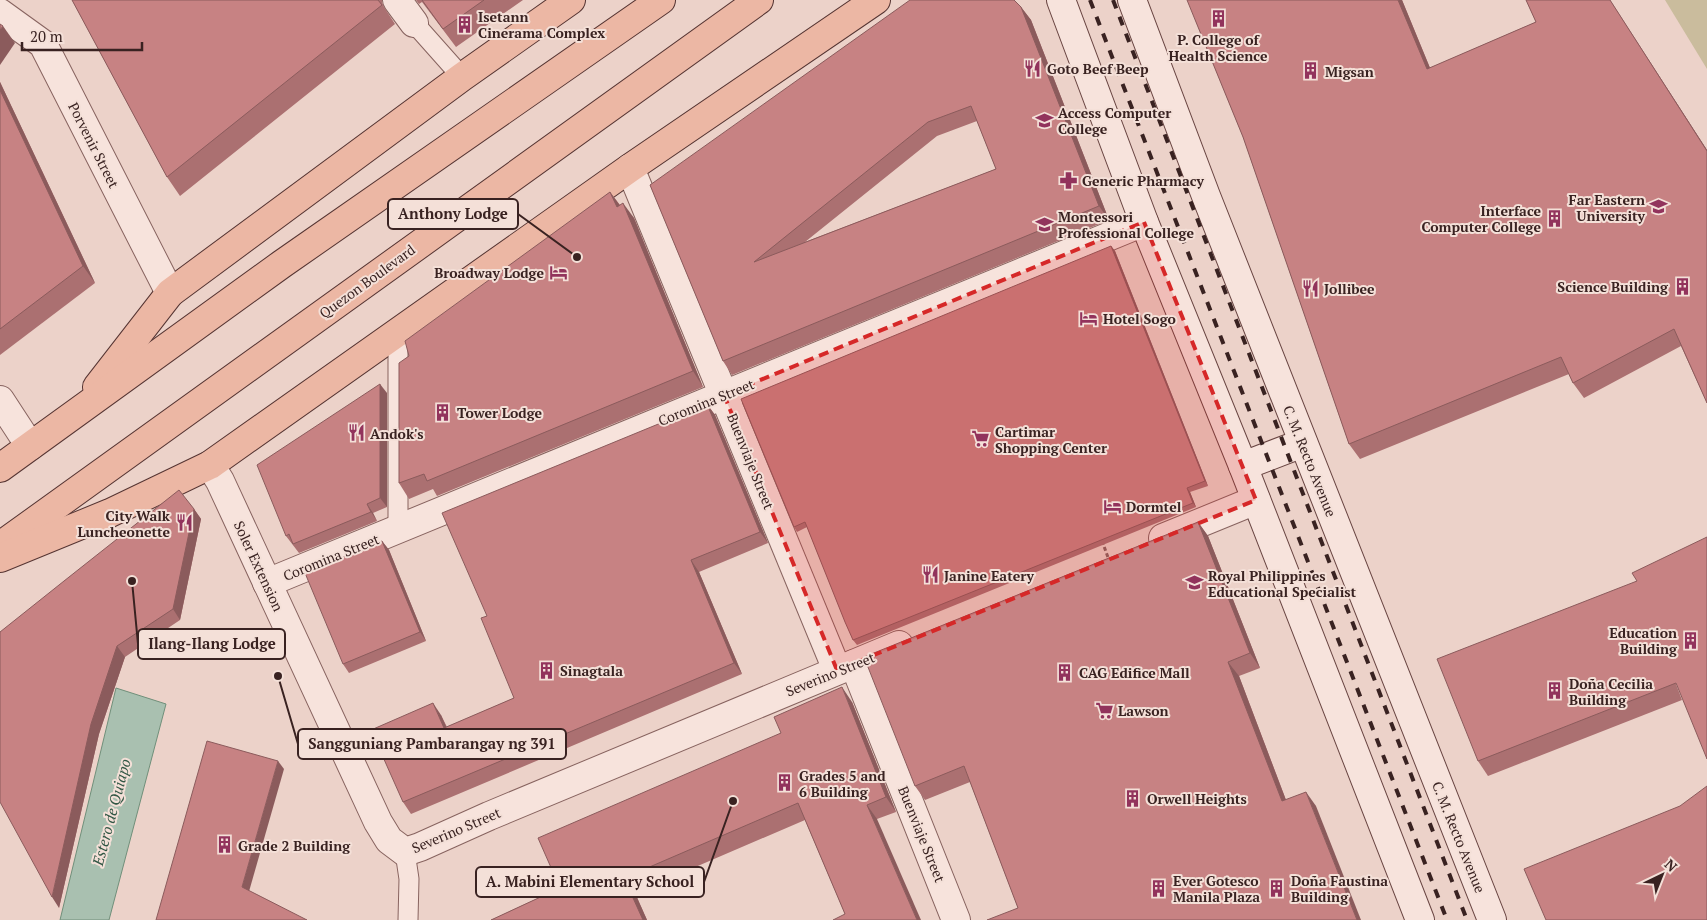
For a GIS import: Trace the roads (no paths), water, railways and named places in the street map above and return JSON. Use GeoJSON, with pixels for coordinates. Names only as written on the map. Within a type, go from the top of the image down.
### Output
{"type":"FeatureCollection","features":[{"type":"Feature","properties":{"kind":"main road"},"geometry":{"type":"LineString","coordinates":[[78,412],[170,293],[462,77],[571,0]]}},
{"type":"Feature","properties":{"kind":"main road"},"geometry":{"type":"LineString","coordinates":[[0,468],[282,264],[661,0]]}},
{"type":"Feature","properties":{"kind":"main road","name":"Quezon Boulevard"},"geometry":{"type":"LineString","coordinates":[[0,546],[759,0]]}},
{"type":"Feature","properties":{"kind":"main road"},"geometry":{"type":"LineString","coordinates":[[0,558],[110,513],[210,465],[630,168],[876,0]]}},
{"type":"Feature","properties":{"kind":"street"},"geometry":{"type":"LineString","coordinates":[[396,0],[414,22]]}},
{"type":"Feature","properties":{"kind":"street"},"geometry":{"type":"LineString","coordinates":[[1061,0],[1144,222],[1243,466],[1420,920]]}},
{"type":"Feature","properties":{"kind":"street","name":"C. M. Recto Avenue"},"geometry":{"type":"LineString","coordinates":[[1132,0],[1302,443],[1492,920]]}},
{"type":"Feature","properties":{"kind":"street","name":"Porvenir Street"},"geometry":{"type":"LineString","coordinates":[[0,13],[43,44],[170,293]]}},
{"type":"Feature","properties":{"kind":"street","name":"Buenviaje Street"},"geometry":{"type":"LineString","coordinates":[[630,168],[724,395],[846,667],[956,920]]}},
{"type":"Feature","properties":{"kind":"street","name":"Coromina Street"},"geometry":{"type":"LineString","coordinates":[[267,584],[1144,222]]}},
{"type":"Feature","properties":{"kind":"street"},"geometry":{"type":"LineString","coordinates":[[0,400],[30,446]]}},
{"type":"Feature","properties":{"kind":"street"},"geometry":{"type":"LineString","coordinates":[[1243,466],[1302,443]]}},
{"type":"Feature","properties":{"kind":"street","name":"Soler Extension"},"geometry":{"type":"LineString","coordinates":[[210,465],[220,481],[378,822],[389,840],[405,852]]}},
{"type":"Feature","properties":{"kind":"street"},"geometry":{"type":"LineString","coordinates":[[1105,548],[1256,500]]}},
{"type":"Feature","properties":{"kind":"street","name":"Severino Street"},"geometry":{"type":"LineString","coordinates":[[405,852],[926,634]]}},
{"type":"Feature","properties":{"kind":"lane"},"geometry":{"type":"LineString","coordinates":[[414,22],[462,77]]}},
{"type":"Feature","properties":{"kind":"lane"},"geometry":{"type":"LineString","coordinates":[[398,332],[398,529]]}},
{"type":"Feature","properties":{"kind":"lane"},"geometry":{"type":"LineString","coordinates":[[405,852],[409,879],[408,920]]}},
{"type":"Feature","properties":{"kind":"water","name":"Estero de Quiapo"},"geometry":{"type":"Polygon","coordinates":[[[116,688],[166,704],[109,920],[60,920],[116,688]]]}},
{"type":"Feature","properties":{"kind":"railway"},"geometry":{"type":"LineString","coordinates":[[1090,0],[1447,920]]}},
{"type":"Feature","properties":{"kind":"railway"},"geometry":{"type":"LineString","coordinates":[[1113,0],[1467,920]]}},
{"type":"Feature","properties":{"kind":"place","name":"P. College of Health Science"},"geometry":{"type":"Point","coordinates":[1218,19]}},
{"type":"Feature","properties":{"kind":"place","name":"Isetann Cinerama Complex"},"geometry":{"type":"Point","coordinates":[464,24]}},
{"type":"Feature","properties":{"kind":"place","name":"Goto Beef Beep"},"geometry":{"type":"Point","coordinates":[1033,68]}},
{"type":"Feature","properties":{"kind":"place","name":"Migsan"},"geometry":{"type":"Point","coordinates":[1311,71]}},
{"type":"Feature","properties":{"kind":"place","name":"Access Computer College"},"geometry":{"type":"Point","coordinates":[1044,120]}},
{"type":"Feature","properties":{"kind":"place","name":"Generic Pharmacy"},"geometry":{"type":"Point","coordinates":[1068,180]}},
{"type":"Feature","properties":{"kind":"place","name":"Far Eastern University"},"geometry":{"type":"Point","coordinates":[1659,207]}},
{"type":"Feature","properties":{"kind":"place","name":"Interface Computer College"},"geometry":{"type":"Point","coordinates":[1555,218]}},
{"type":"Feature","properties":{"kind":"place","name":"Montessori Professional College"},"geometry":{"type":"Point","coordinates":[1044,224]}},
{"type":"Feature","properties":{"kind":"place","name":"Anthony Lodge"},"geometry":{"type":"Point","coordinates":[577,257]}},
{"type":"Feature","properties":{"kind":"place","name":"Broadway Lodge"},"geometry":{"type":"Point","coordinates":[558,272]}},
{"type":"Feature","properties":{"kind":"place","name":"Science Building"},"geometry":{"type":"Point","coordinates":[1682,286]}},
{"type":"Feature","properties":{"kind":"place","name":"Jollibee"},"geometry":{"type":"Point","coordinates":[1310,288]}},
{"type":"Feature","properties":{"kind":"place","name":"Hotel Sogo"},"geometry":{"type":"Point","coordinates":[1089,318]}},
{"type":"Feature","properties":{"kind":"place","name":"Tower Lodge"},"geometry":{"type":"Point","coordinates":[443,412]}},
{"type":"Feature","properties":{"kind":"place","name":"Andok's"},"geometry":{"type":"Point","coordinates":[356,433]}},
{"type":"Feature","properties":{"kind":"place","name":"Cartimar Shopping Center"},"geometry":{"type":"Point","coordinates":[981,439]}},
{"type":"Feature","properties":{"kind":"place","name":"Dormtel"},"geometry":{"type":"Point","coordinates":[1112,506]}},
{"type":"Feature","properties":{"kind":"place","name":"City Walk Luncheonette"},"geometry":{"type":"Point","coordinates":[184,523]}},
{"type":"Feature","properties":{"kind":"place","name":"Janine Eatery"},"geometry":{"type":"Point","coordinates":[930,575]}},
{"type":"Feature","properties":{"kind":"place","name":"Ilang-Ilang Lodge"},"geometry":{"type":"Point","coordinates":[132,581]}},
{"type":"Feature","properties":{"kind":"place","name":"Royal Philippines Educational Specialist"},"geometry":{"type":"Point","coordinates":[1194,583]}},
{"type":"Feature","properties":{"kind":"place","name":"Education Building"},"geometry":{"type":"Point","coordinates":[1691,640]}},
{"type":"Feature","properties":{"kind":"place","name":"Sinagtala"},"geometry":{"type":"Point","coordinates":[546,670]}},
{"type":"Feature","properties":{"kind":"place","name":"CAG Edifice Mall"},"geometry":{"type":"Point","coordinates":[1065,672]}},
{"type":"Feature","properties":{"kind":"place","name":"Sangguniang Pambarangay ng 391"},"geometry":{"type":"Point","coordinates":[278,676]}},
{"type":"Feature","properties":{"kind":"place","name":"Doña Cecilia Building"},"geometry":{"type":"Point","coordinates":[1555,691]}},
{"type":"Feature","properties":{"kind":"place","name":"Lawson"},"geometry":{"type":"Point","coordinates":[1104,710]}},
{"type":"Feature","properties":{"kind":"place","name":"Grades 5 and 6 Building"},"geometry":{"type":"Point","coordinates":[785,783]}},
{"type":"Feature","properties":{"kind":"place","name":"Orwell Heights"},"geometry":{"type":"Point","coordinates":[1133,798]}},
{"type":"Feature","properties":{"kind":"place","name":"A. Mabini Elementary School"},"geometry":{"type":"Point","coordinates":[733,801]}},
{"type":"Feature","properties":{"kind":"place","name":"Grade 2 Building"},"geometry":{"type":"Point","coordinates":[224,845]}},
{"type":"Feature","properties":{"kind":"place","name":"Ever Gotesco Manila Plaza"},"geometry":{"type":"Point","coordinates":[1159,888]}},
{"type":"Feature","properties":{"kind":"place","name":"Doña Faustina Building"},"geometry":{"type":"Point","coordinates":[1277,888]}}]}
